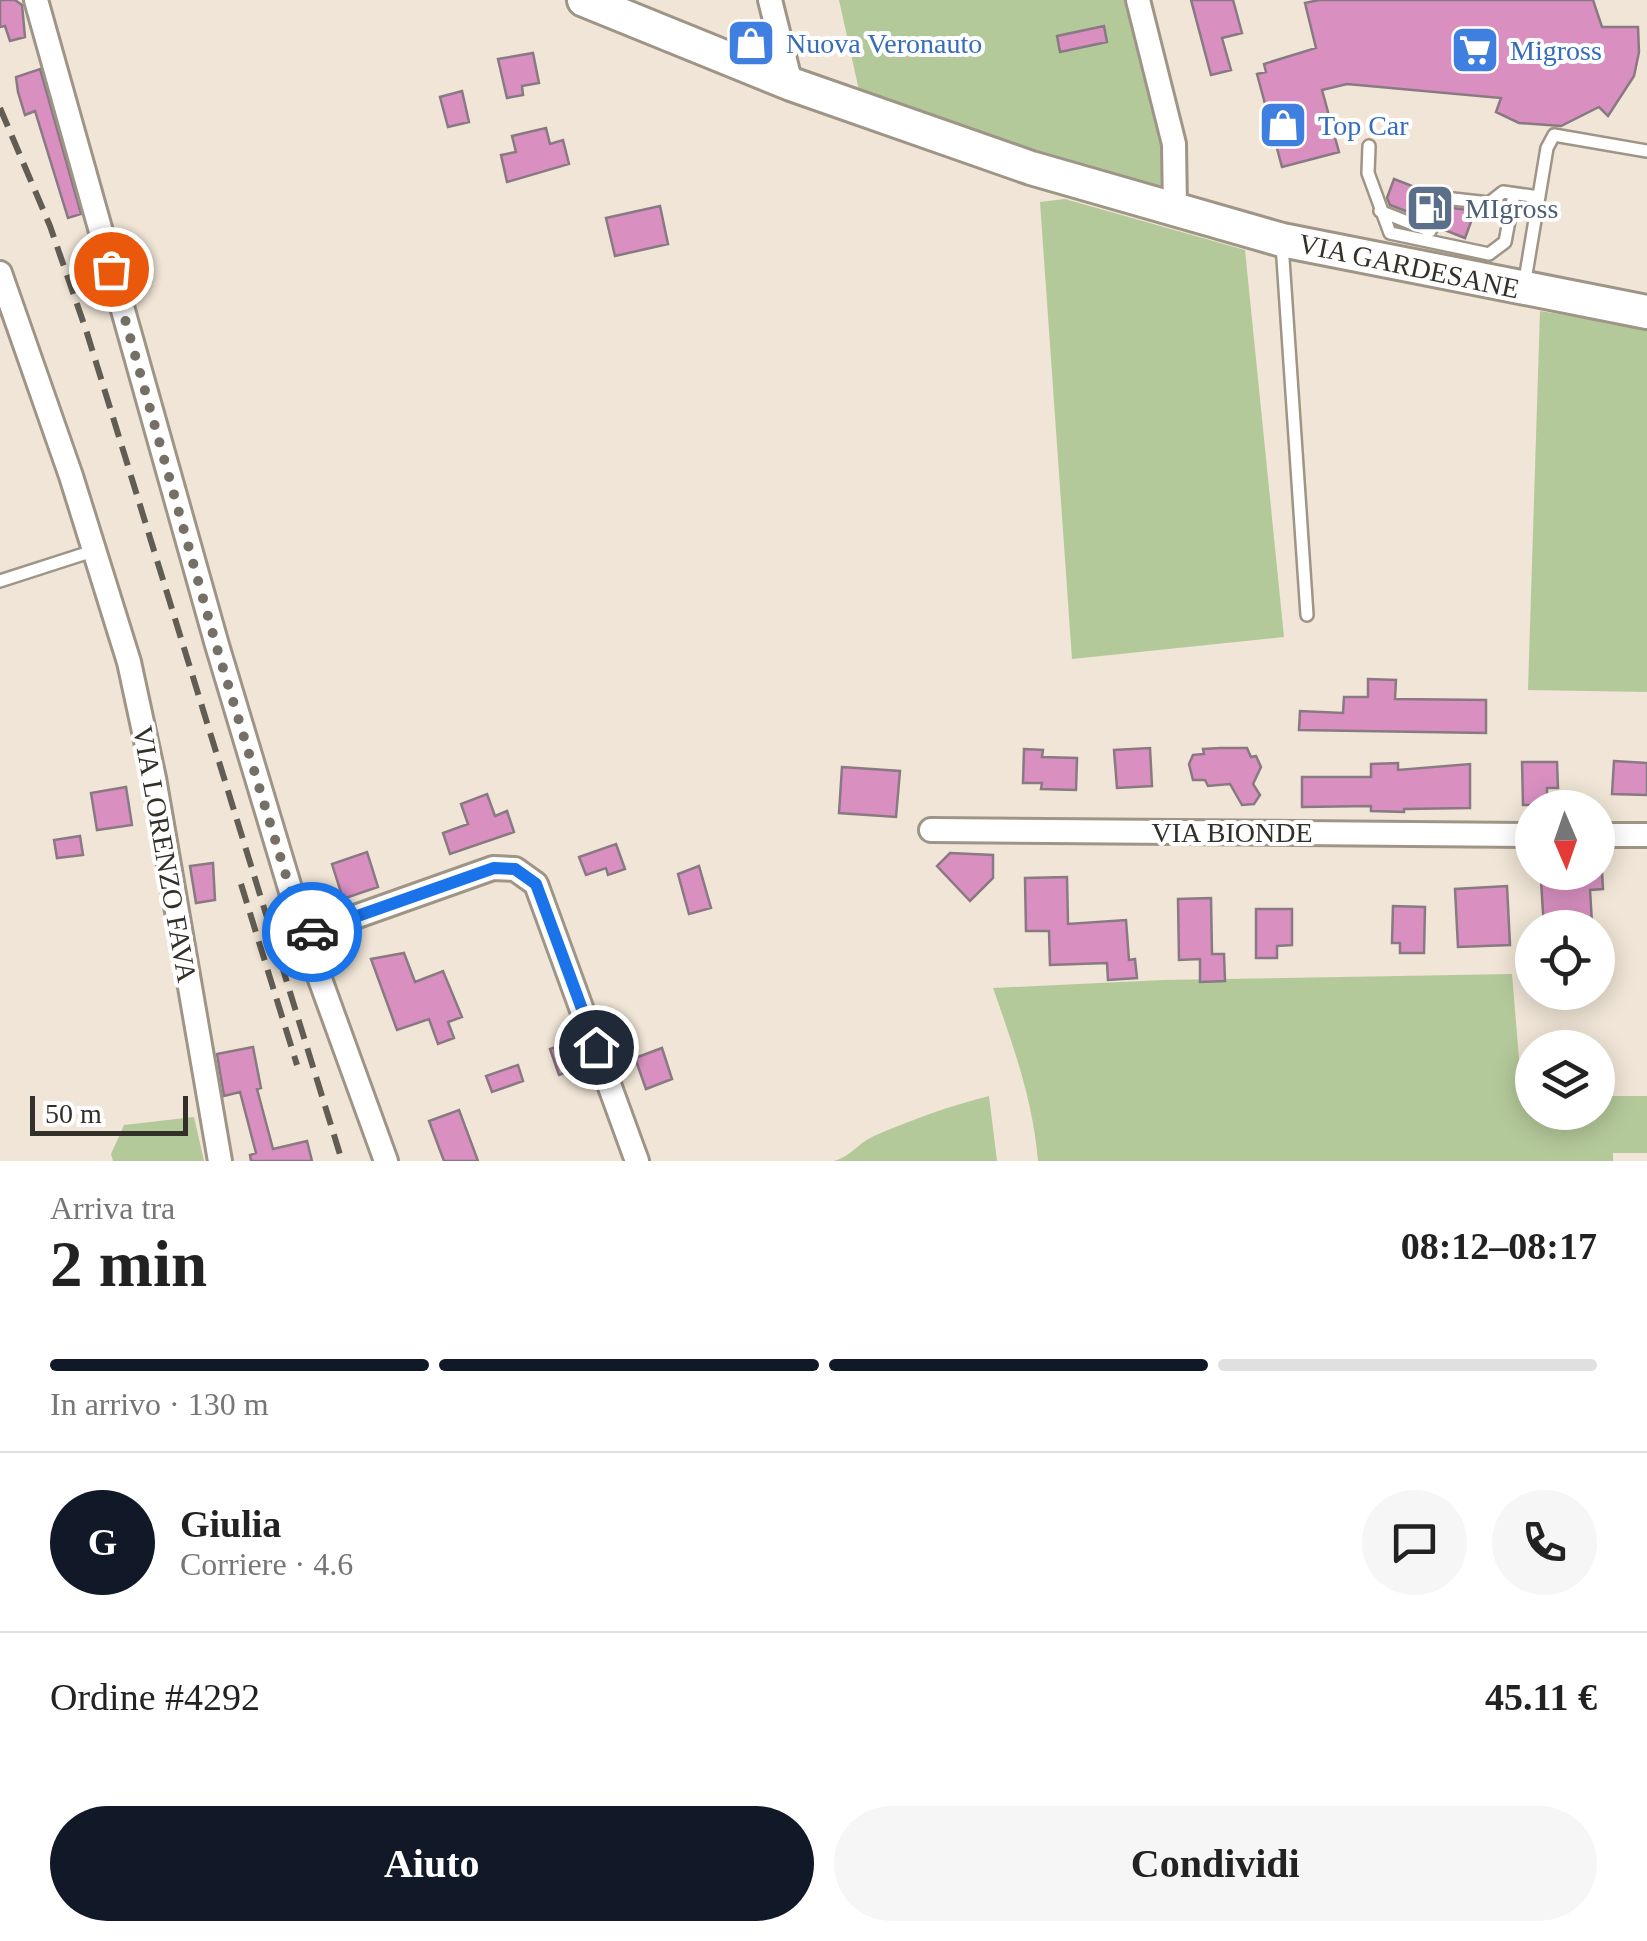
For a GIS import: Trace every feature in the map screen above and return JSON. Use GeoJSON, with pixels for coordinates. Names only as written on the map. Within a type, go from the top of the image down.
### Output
{"type":"FeatureCollection","features":[{"type":"Feature","properties":{"kind":"main road","name":"VIA GARDESANE"},"geometry":{"type":"LineString","coordinates":[[584,0],[791,84],[1031,168],[1174,210],[1282,240],[1647,312]]}},
{"type":"Feature","properties":{"kind":"street"},"geometry":{"type":"LineString","coordinates":[[36,0],[216,645],[304,935],[386,1161]]}},
{"type":"Feature","properties":{"kind":"street"},"geometry":{"type":"LineString","coordinates":[[770,0],[791,84]]}},
{"type":"Feature","properties":{"kind":"street"},"geometry":{"type":"LineString","coordinates":[[1138,0],[1174,144],[1174,210]]}},
{"type":"Feature","properties":{"kind":"street","name":"VIA LORENZO FAVA"},"geometry":{"type":"LineString","coordinates":[[0,274],[128,662],[154,778],[220,1161]]}},
{"type":"Feature","properties":{"kind":"street","name":"VIA BIONDE"},"geometry":{"type":"LineString","coordinates":[[931,830],[1515,834]]}},
{"type":"Feature","properties":{"kind":"street"},"geometry":{"type":"LineString","coordinates":[[1615,835],[1647,835]]}},
{"type":"Feature","properties":{"kind":"street"},"geometry":{"type":"LineString","coordinates":[[304,935],[494,868],[515,869],[536,884],[637,1161]]}},
{"type":"Feature","properties":{"kind":"lane"},"geometry":{"type":"LineString","coordinates":[[1523,290],[1548,148],[1554,135],[1644,147]]}},
{"type":"Feature","properties":{"kind":"lane"},"geometry":{"type":"LineString","coordinates":[[1369,146],[1368,174],[1380,211],[1390,232],[1399,237],[1489,254],[1505,242],[1514,194]]}},
{"type":"Feature","properties":{"kind":"lane"},"geometry":{"type":"LineString","coordinates":[[1444,198],[1489,203],[1502,192],[1539,197]]}},
{"type":"Feature","properties":{"kind":"lane"},"geometry":{"type":"LineString","coordinates":[[1380,211],[1430,232],[1433,226]]}},
{"type":"Feature","properties":{"kind":"lane"},"geometry":{"type":"LineString","coordinates":[[1282,240],[1307,615]]}},
{"type":"Feature","properties":{"kind":"lane"},"geometry":{"type":"LineString","coordinates":[[0,581],[93,552]]}},
{"type":"Feature","properties":{"kind":"green space"},"geometry":{"type":"Polygon","coordinates":[[[839,0],[1130,0],[1180,196],[1122,183],[860,95],[839,0]]]}},
{"type":"Feature","properties":{"kind":"green space"},"geometry":{"type":"Polygon","coordinates":[[[1065,199],[1245,250],[1284,637],[1072,659],[1040,202],[1065,199]]]}},
{"type":"Feature","properties":{"kind":"green space"},"geometry":{"type":"Polygon","coordinates":[[[1540,311],[1647,328],[1647,692],[1528,690],[1540,311]]]}},
{"type":"Feature","properties":{"kind":"green space"},"geometry":{"type":"Polygon","coordinates":[[[1512,974],[1517,1030],[1515,1130],[1615,1130],[1615,1096],[1647,1096],[1647,1153],[1613,1153],[1613,1161],[1038,1161],[1027,1094],[993,988],[1163,980],[1512,974]]]}},
{"type":"Feature","properties":{"kind":"green space"},"geometry":{"type":"Polygon","coordinates":[[[989,1096],[997,1161],[834,1161],[888,1130],[989,1096]]]}},
{"type":"Feature","properties":{"kind":"green space"},"geometry":{"type":"Polygon","coordinates":[[[194,1117],[204,1161],[113,1161],[111,1154],[124,1125],[194,1117]]]}},
{"type":"Feature","properties":{"kind":"building"},"geometry":{"type":"Polygon","coordinates":[[[0,0],[15,0],[22,5],[25,37],[10,41],[5,26],[0,27],[0,0]]]}},
{"type":"Feature","properties":{"kind":"building"},"geometry":{"type":"Polygon","coordinates":[[[1191,0],[1233,0],[1242,33],[1222,38],[1231,70],[1211,75],[1191,0]]]}},
{"type":"Feature","properties":{"kind":"building","name":"Migross"},"geometry":{"type":"Polygon","coordinates":[[[1593,0],[1602,27],[1638,27],[1639,52],[1634,76],[1608,116],[1599,107],[1561,126],[1519,123],[1496,112],[1501,98],[1347,84],[1322,90],[1339,152],[1282,167],[1257,74],[1266,72],[1264,64],[1316,48],[1305,3],[1593,0]]]}},
{"type":"Feature","properties":{"kind":"building"},"geometry":{"type":"Polygon","coordinates":[[[1104,26],[1107,42],[1060,52],[1057,36],[1104,26]]]}},
{"type":"Feature","properties":{"kind":"building"},"geometry":{"type":"Polygon","coordinates":[[[533,53],[539,83],[522,86],[523,95],[507,98],[498,59],[533,53]]]}},
{"type":"Feature","properties":{"kind":"building"},"geometry":{"type":"Polygon","coordinates":[[[40,69],[81,214],[68,218],[35,111],[25,115],[18,92],[16,77],[40,69]]]}},
{"type":"Feature","properties":{"kind":"building"},"geometry":{"type":"Polygon","coordinates":[[[462,91],[469,122],[448,127],[440,97],[462,91]]]}},
{"type":"Feature","properties":{"kind":"building"},"geometry":{"type":"Polygon","coordinates":[[[546,128],[550,144],[563,140],[569,164],[507,182],[501,155],[516,152],[512,136],[546,128]]]}},
{"type":"Feature","properties":{"kind":"building"},"geometry":{"type":"Polygon","coordinates":[[[1394,179],[1435,195],[1439,206],[1475,211],[1465,238],[1442,229],[1436,216],[1426,219],[1390,205],[1387,198],[1394,179]]]}},
{"type":"Feature","properties":{"kind":"building"},"geometry":{"type":"Polygon","coordinates":[[[660,206],[668,244],[615,256],[606,218],[660,206]]]}},
{"type":"Feature","properties":{"kind":"building"},"geometry":{"type":"Polygon","coordinates":[[[1368,679],[1396,680],[1395,699],[1486,700],[1486,733],[1299,730],[1300,711],[1343,713],[1344,697],[1368,697],[1368,679]]]}},
{"type":"Feature","properties":{"kind":"building"},"geometry":{"type":"Polygon","coordinates":[[[1150,748],[1152,786],[1117,788],[1114,750],[1150,748]]]}},
{"type":"Feature","properties":{"kind":"building"},"geometry":{"type":"Polygon","coordinates":[[[1247,748],[1261,767],[1253,784],[1260,795],[1254,804],[1242,805],[1230,784],[1208,786],[1205,780],[1193,780],[1189,764],[1193,755],[1204,754],[1203,749],[1247,748]]]}},
{"type":"Feature","properties":{"kind":"building"},"geometry":{"type":"Polygon","coordinates":[[[1024,749],[1043,750],[1042,757],[1077,758],[1076,790],[1041,789],[1042,783],[1023,783],[1024,749]]]}},
{"type":"Feature","properties":{"kind":"building"},"geometry":{"type":"Polygon","coordinates":[[[1614,761],[1647,763],[1647,795],[1615,794],[1614,761]]]}},
{"type":"Feature","properties":{"kind":"building"},"geometry":{"type":"Polygon","coordinates":[[[1522,762],[1557,762],[1558,788],[1523,790],[1522,762]]]}},
{"type":"Feature","properties":{"kind":"building"},"geometry":{"type":"Polygon","coordinates":[[[1398,763],[1398,770],[1470,764],[1470,808],[1404,812],[1371,811],[1371,806],[1302,807],[1302,777],[1371,777],[1371,764],[1398,763]]]}},
{"type":"Feature","properties":{"kind":"building"},"geometry":{"type":"Polygon","coordinates":[[[842,767],[900,771],[896,817],[839,813],[842,767]]]}},
{"type":"Feature","properties":{"kind":"building"},"geometry":{"type":"Polygon","coordinates":[[[126,787],[132,825],[97,830],[91,793],[126,787]]]}},
{"type":"Feature","properties":{"kind":"building"},"geometry":{"type":"Polygon","coordinates":[[[487,794],[495,816],[507,811],[514,832],[450,854],[443,833],[468,824],[461,804],[487,794]]]}},
{"type":"Feature","properties":{"kind":"building"},"geometry":{"type":"Polygon","coordinates":[[[80,836],[83,855],[57,858],[54,840],[80,836]]]}},
{"type":"Feature","properties":{"kind":"building"},"geometry":{"type":"Polygon","coordinates":[[[616,844],[625,869],[608,875],[606,868],[586,875],[579,857],[616,844]]]}},
{"type":"Feature","properties":{"kind":"building"},"geometry":{"type":"Polygon","coordinates":[[[367,852],[378,887],[343,899],[332,864],[367,852]]]}},
{"type":"Feature","properties":{"kind":"building"},"geometry":{"type":"Polygon","coordinates":[[[950,853],[993,855],[993,878],[970,901],[937,866],[950,853]]]}},
{"type":"Feature","properties":{"kind":"building"},"geometry":{"type":"Polygon","coordinates":[[[213,863],[215,900],[196,903],[190,866],[213,863]]]}},
{"type":"Feature","properties":{"kind":"building"},"geometry":{"type":"Polygon","coordinates":[[[699,866],[711,908],[689,914],[678,874],[699,866]]]}},
{"type":"Feature","properties":{"kind":"building"},"geometry":{"type":"Polygon","coordinates":[[[1067,877],[1068,924],[1126,920],[1129,960],[1135,959],[1137,978],[1108,980],[1107,963],[1050,965],[1049,931],[1026,931],[1025,878],[1067,877]]]}},
{"type":"Feature","properties":{"kind":"building"},"geometry":{"type":"Polygon","coordinates":[[[1507,886],[1510,945],[1458,947],[1455,889],[1507,886]]]}},
{"type":"Feature","properties":{"kind":"building"},"geometry":{"type":"Polygon","coordinates":[[[1542,890],[1590,890],[1591,910],[1543,910],[1542,890]]]}},
{"type":"Feature","properties":{"kind":"building"},"geometry":{"type":"Polygon","coordinates":[[[1211,898],[1212,954],[1224,954],[1225,981],[1200,982],[1200,959],[1179,960],[1178,899],[1211,898]]]}},
{"type":"Feature","properties":{"kind":"building"},"geometry":{"type":"Polygon","coordinates":[[[1393,906],[1425,907],[1424,953],[1400,953],[1400,943],[1392,943],[1393,906]]]}},
{"type":"Feature","properties":{"kind":"building"},"geometry":{"type":"Polygon","coordinates":[[[1256,909],[1292,909],[1292,945],[1277,946],[1277,958],[1256,958],[1256,909]]]}},
{"type":"Feature","properties":{"kind":"building"},"geometry":{"type":"Polygon","coordinates":[[[404,953],[415,982],[443,971],[462,1017],[448,1022],[454,1038],[438,1044],[429,1019],[397,1030],[371,959],[404,953]]]}},
{"type":"Feature","properties":{"kind":"building"},"geometry":{"type":"Polygon","coordinates":[[[567,1043],[576,1069],[559,1075],[550,1049],[567,1043]]]}},
{"type":"Feature","properties":{"kind":"building"},"geometry":{"type":"Polygon","coordinates":[[[253,1047],[261,1088],[257,1089],[273,1149],[307,1141],[312,1161],[251,1161],[250,1155],[256,1153],[240,1092],[224,1096],[217,1054],[253,1047]]]}},
{"type":"Feature","properties":{"kind":"building"},"geometry":{"type":"Polygon","coordinates":[[[662,1048],[672,1079],[646,1089],[635,1058],[662,1048]]]}},
{"type":"Feature","properties":{"kind":"building"},"geometry":{"type":"Polygon","coordinates":[[[518,1065],[523,1081],[492,1092],[486,1076],[518,1065]]]}},
{"type":"Feature","properties":{"kind":"building"},"geometry":{"type":"Polygon","coordinates":[[[459,1110],[478,1161],[444,1161],[429,1121],[459,1110]]]}},
{"type":"Feature","properties":{"kind":"railway"},"geometry":{"type":"LineString","coordinates":[[0,108],[50,226],[87,333],[342,1161]]}},
{"type":"Feature","properties":{"kind":"railway"},"geometry":{"type":"LineString","coordinates":[[241,884],[297,1065]]}},
{"type":"Feature","properties":{"kind":"way so far"},"geometry":{"type":"LineString","coordinates":[[111,269],[216,645],[304,935],[312,932]]}},
{"type":"Feature","properties":{"kind":"place","name":"Nuova Veronauto"},"geometry":{"type":"Point","coordinates":[751,43]}},
{"type":"Feature","properties":{"kind":"place","name":"Migross"},"geometry":{"type":"Point","coordinates":[1475,50]}},
{"type":"Feature","properties":{"kind":"place","name":"Top Car"},"geometry":{"type":"Point","coordinates":[1283,125]}},
{"type":"Feature","properties":{"kind":"place","name":"MIgross"},"geometry":{"type":"Point","coordinates":[1430,208]}},
{"type":"Feature","properties":{"kind":"route"},"geometry":{"type":"LineString","coordinates":[[312,932],[494,868],[515,869],[536,884],[596,1047]]}}]}
